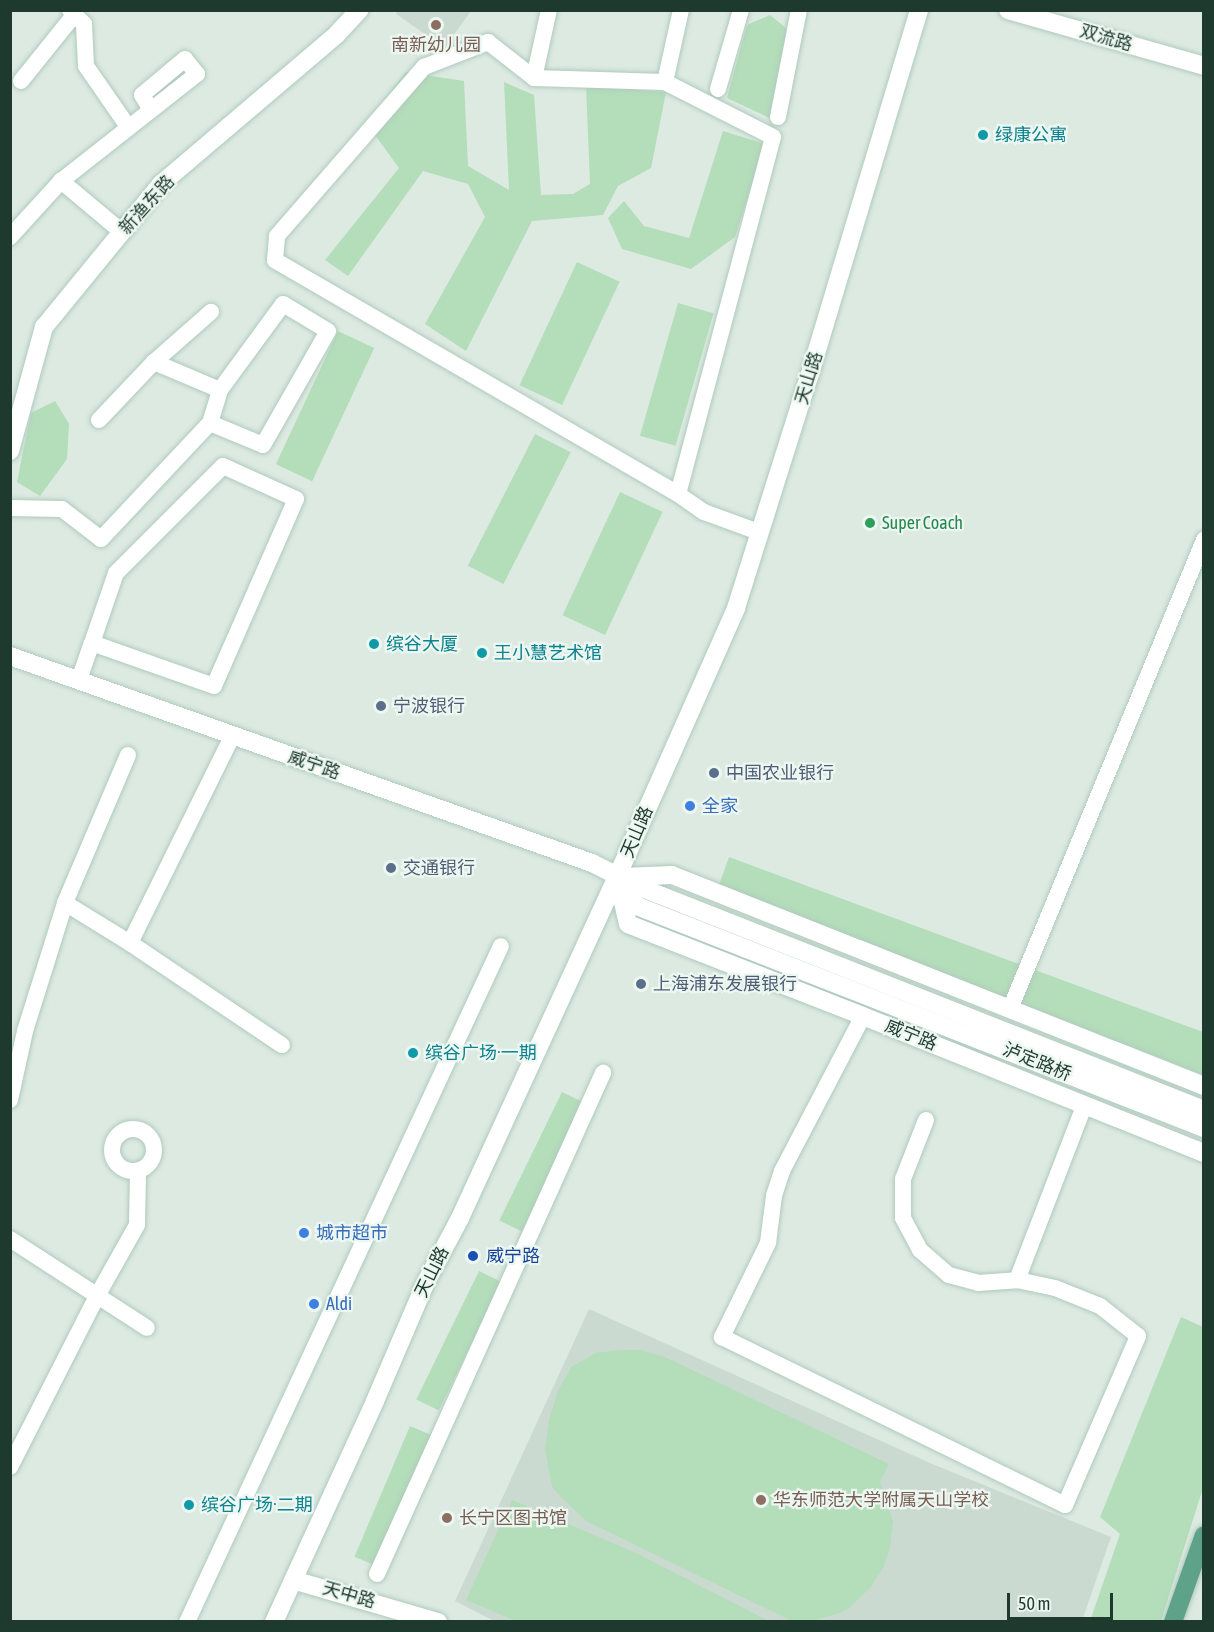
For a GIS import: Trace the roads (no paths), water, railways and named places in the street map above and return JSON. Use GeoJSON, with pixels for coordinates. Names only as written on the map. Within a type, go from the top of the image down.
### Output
{"type":"FeatureCollection","features":[{"type":"Feature","properties":{"kind":"main road","name":"新渔东路"},"geometry":{"type":"LineString","coordinates":[[10,451],[44,327],[161,184],[338,34],[359,10]]}},
{"type":"Feature","properties":{"kind":"main road","name":"天山路"},"geometry":{"type":"LineString","coordinates":[[274,1622],[426,1282],[460,1218],[617,877],[736,608],[797,416],[919,10]]}},
{"type":"Feature","properties":{"kind":"main road","name":"双流路"},"geometry":{"type":"LineString","coordinates":[[1008,10],[1203,66]]}},
{"type":"Feature","properties":{"kind":"main road","name":"威宁路"},"geometry":{"type":"LineString","coordinates":[[10,656],[592,863],[617,877],[637,906],[873,987]]}},
{"type":"Feature","properties":{"kind":"main road"},"geometry":{"type":"LineString","coordinates":[[617,877],[672,875],[1203,1086]]}},
{"type":"Feature","properties":{"kind":"main road","name":"威宁路"},"geometry":{"type":"LineString","coordinates":[[617,877],[628,924],[1203,1153]]}},
{"type":"Feature","properties":{"kind":"main road","name":"泸定路桥"},"geometry":{"type":"LineString","coordinates":[[873,987],[1203,1110]]}},
{"type":"Feature","properties":{"kind":"main road","name":"泸定路桥"},"geometry":{"type":"LineString","coordinates":[[873,987],[1203,1128]]}},
{"type":"Feature","properties":{"kind":"main road"},"geometry":{"type":"LineString","coordinates":[[1173,1622],[1203,1535]]}},
{"type":"Feature","properties":{"kind":"main road","name":"天中路"},"geometry":{"type":"LineString","coordinates":[[293,1580],[438,1622]]}},
{"type":"Feature","properties":{"kind":"street"},"geometry":{"type":"LineString","coordinates":[[534,78],[549,10]]}},
{"type":"Feature","properties":{"kind":"street"},"geometry":{"type":"LineString","coordinates":[[665,82],[681,10]]}},
{"type":"Feature","properties":{"kind":"street"},"geometry":{"type":"LineString","coordinates":[[718,89],[741,10]]}},
{"type":"Feature","properties":{"kind":"street"},"geometry":{"type":"LineString","coordinates":[[778,117],[799,10]]}},
{"type":"Feature","properties":{"kind":"street"},"geometry":{"type":"LineString","coordinates":[[21,81],[72,13],[84,24],[86,66],[129,128]]}},
{"type":"Feature","properties":{"kind":"street"},"geometry":{"type":"LineString","coordinates":[[678,494],[773,137],[665,82],[534,78],[488,42],[424,67],[277,236],[275,260],[678,494],[704,512],[759,532]]}},
{"type":"Feature","properties":{"kind":"street"},"geometry":{"type":"LineString","coordinates":[[10,237],[62,181],[151,110]]}},
{"type":"Feature","properties":{"kind":"street"},"geometry":{"type":"LineString","coordinates":[[62,181],[122,232]]}},
{"type":"Feature","properties":{"kind":"street"},"geometry":{"type":"LineString","coordinates":[[10,508],[62,509],[101,538],[210,423],[220,390],[284,304],[328,331],[263,445],[210,423]]}},
{"type":"Feature","properties":{"kind":"street"},"geometry":{"type":"LineString","coordinates":[[99,420],[154,362],[211,312]]}},
{"type":"Feature","properties":{"kind":"street"},"geometry":{"type":"LineString","coordinates":[[154,362],[220,390]]}},
{"type":"Feature","properties":{"kind":"street"},"geometry":{"type":"LineString","coordinates":[[79,680],[116,573],[223,466],[296,499],[214,686],[92,643]]}},
{"type":"Feature","properties":{"kind":"street"},"geometry":{"type":"LineString","coordinates":[[1010,1009],[1203,540]]}},
{"type":"Feature","properties":{"kind":"street"},"geometry":{"type":"LineString","coordinates":[[130,943],[233,735]]}},
{"type":"Feature","properties":{"kind":"street"},"geometry":{"type":"LineString","coordinates":[[10,1101],[25,1031],[65,903],[128,755]]}},
{"type":"Feature","properties":{"kind":"street"},"geometry":{"type":"LineString","coordinates":[[65,903],[130,943],[282,1045]]}},
{"type":"Feature","properties":{"kind":"street"},"geometry":{"type":"LineString","coordinates":[[188,1622],[501,946]]}},
{"type":"Feature","properties":{"kind":"street"},"geometry":{"type":"LineString","coordinates":[[863,1016],[782,1171],[774,1196],[768,1243],[722,1337],[1065,1505],[1138,1336],[1100,1306],[1055,1288],[1017,1280],[978,1283],[949,1275],[920,1250],[903,1218],[903,1179],[926,1120]]}},
{"type":"Feature","properties":{"kind":"street"},"geometry":{"type":"LineString","coordinates":[[377,1574],[603,1073]]}},
{"type":"Feature","properties":{"kind":"street"},"geometry":{"type":"LineString","coordinates":[[1017,1280],[1084,1106]]}},
{"type":"Feature","properties":{"kind":"street"},"geometry":{"type":"LineString","coordinates":[[10,1467],[97,1296],[137,1225],[138,1171]]}},
{"type":"Feature","properties":{"kind":"street"},"geometry":{"type":"LineString","coordinates":[[10,1239],[147,1328]]}},
{"type":"Feature","properties":{"kind":"place","name":"南新幼儿园"},"geometry":{"type":"Point","coordinates":[436,25]}},
{"type":"Feature","properties":{"kind":"place","name":"绿康公寓"},"geometry":{"type":"Point","coordinates":[983,135]}},
{"type":"Feature","properties":{"kind":"place","name":"Super Coach"},"geometry":{"type":"Point","coordinates":[870,523]}},
{"type":"Feature","properties":{"kind":"place","name":"缤谷大厦"},"geometry":{"type":"Point","coordinates":[374,644]}},
{"type":"Feature","properties":{"kind":"place","name":"王小慧艺术馆"},"geometry":{"type":"Point","coordinates":[482,653]}},
{"type":"Feature","properties":{"kind":"place","name":"宁波银行"},"geometry":{"type":"Point","coordinates":[381,706]}},
{"type":"Feature","properties":{"kind":"place","name":"中国农业银行"},"geometry":{"type":"Point","coordinates":[714,773]}},
{"type":"Feature","properties":{"kind":"place","name":"全家"},"geometry":{"type":"Point","coordinates":[690,806]}},
{"type":"Feature","properties":{"kind":"place","name":"交通银行"},"geometry":{"type":"Point","coordinates":[391,868]}},
{"type":"Feature","properties":{"kind":"place","name":"上海浦东发展银行"},"geometry":{"type":"Point","coordinates":[641,984]}},
{"type":"Feature","properties":{"kind":"place","name":"缤谷广场·一期"},"geometry":{"type":"Point","coordinates":[413,1053]}},
{"type":"Feature","properties":{"kind":"place","name":"城市超市"},"geometry":{"type":"Point","coordinates":[304,1233]}},
{"type":"Feature","properties":{"kind":"place","name":"威宁路"},"geometry":{"type":"Point","coordinates":[473,1256]}},
{"type":"Feature","properties":{"kind":"place","name":"Aldi"},"geometry":{"type":"Point","coordinates":[314,1304]}},
{"type":"Feature","properties":{"kind":"place","name":"华东师范大学附属天山学校"},"geometry":{"type":"Point","coordinates":[761,1500]}},
{"type":"Feature","properties":{"kind":"place","name":"缤谷广场·二期"},"geometry":{"type":"Point","coordinates":[189,1505]}},
{"type":"Feature","properties":{"kind":"place","name":"长宁区图书馆"},"geometry":{"type":"Point","coordinates":[447,1518]}}]}
